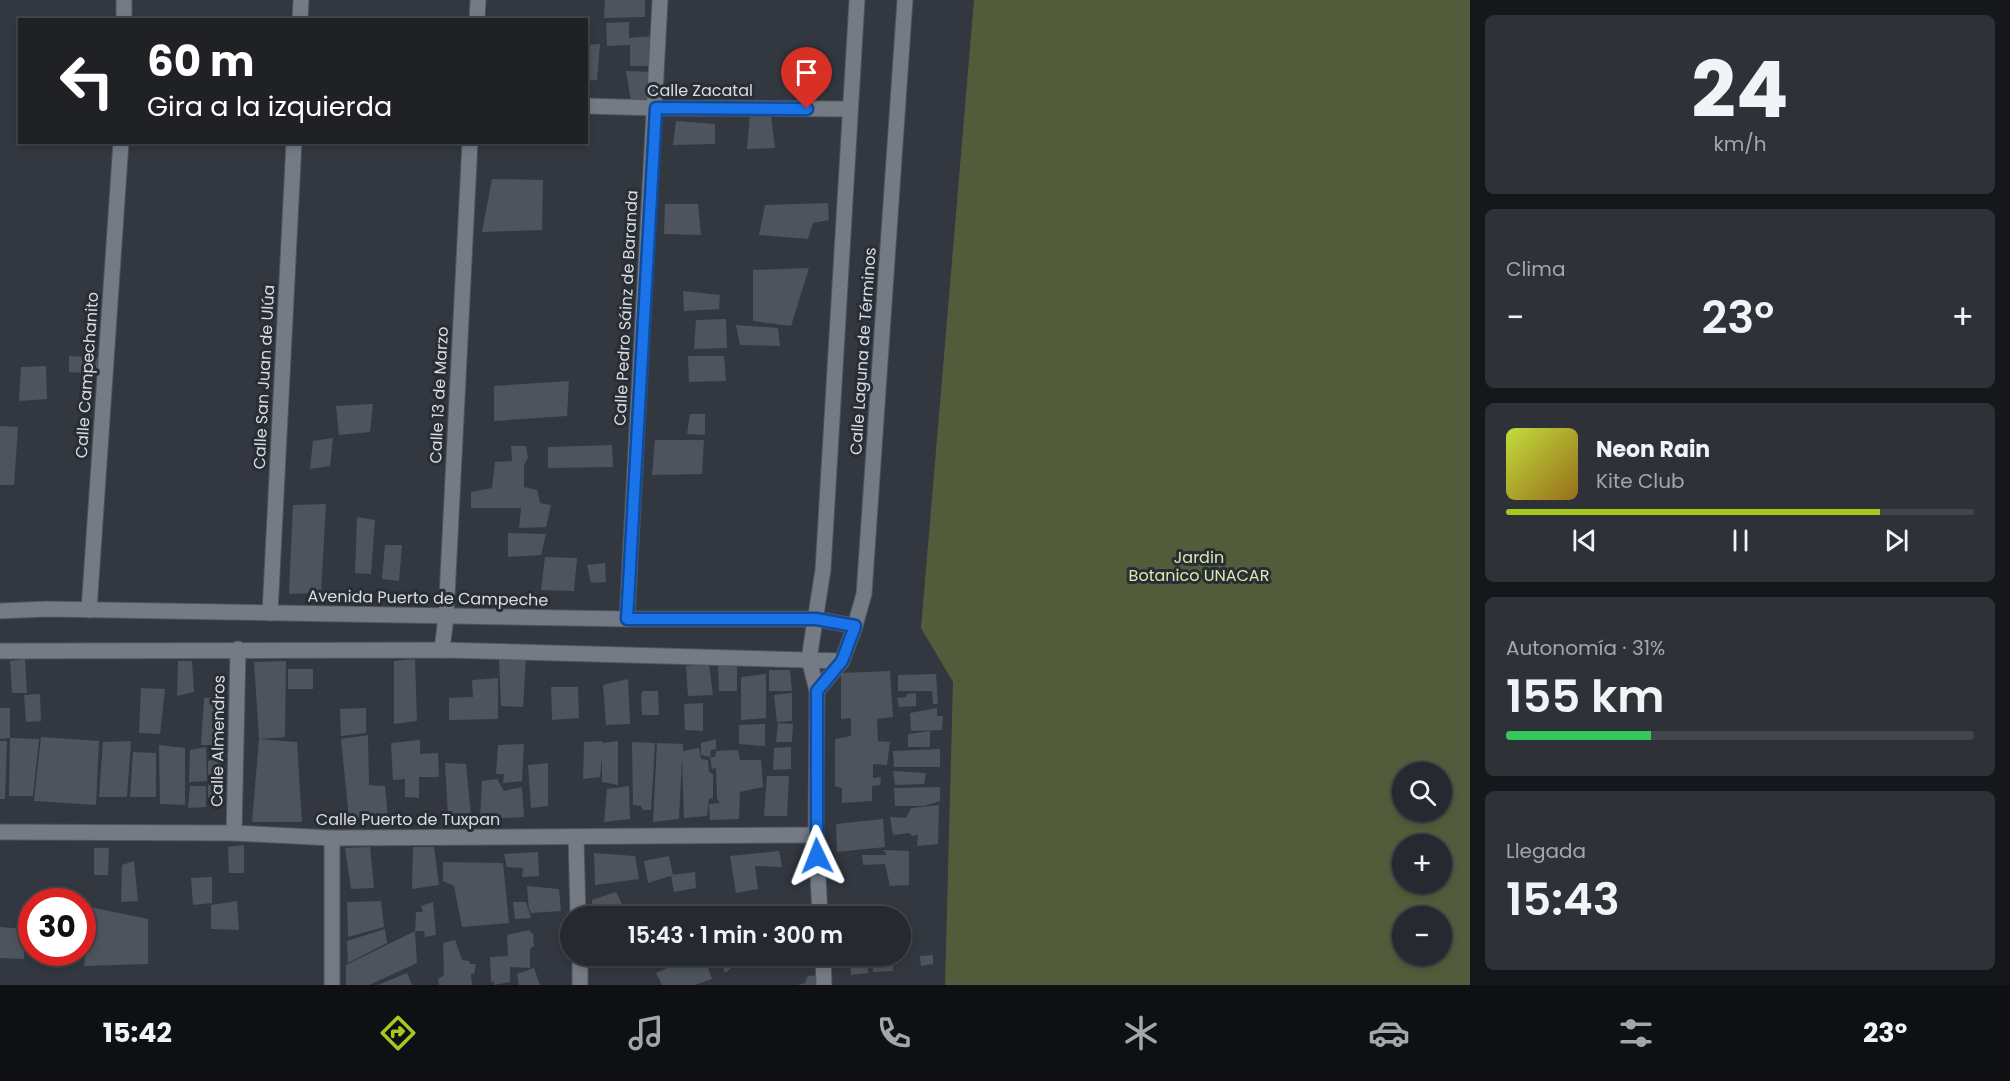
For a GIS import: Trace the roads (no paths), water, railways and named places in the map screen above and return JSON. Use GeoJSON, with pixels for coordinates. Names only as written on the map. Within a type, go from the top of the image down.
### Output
{"type":"FeatureCollection","features":[{"type":"Feature","properties":{"kind":"street"},"geometry":{"type":"LineString","coordinates":[[124,0],[124,18]]}},
{"type":"Feature","properties":{"kind":"street"},"geometry":{"type":"LineString","coordinates":[[300,18],[301,0]]}},
{"type":"Feature","properties":{"kind":"street"},"geometry":{"type":"LineString","coordinates":[[477,18],[478,0]]}},
{"type":"Feature","properties":{"kind":"street","name":"Calle Pedro Sáinz de Baranda"},"geometry":{"type":"LineString","coordinates":[[627,619],[660,0]]}},
{"type":"Feature","properties":{"kind":"street","name":"Calle Laguna de Términos"},"geometry":{"type":"LineString","coordinates":[[820,906],[816,835],[817,691],[809,659],[823,570],[857,0]]}},
{"type":"Feature","properties":{"kind":"street","name":"Calle Laguna de Términos"},"geometry":{"type":"LineString","coordinates":[[817,691],[842,661],[864,594],[905,0]]}},
{"type":"Feature","properties":{"kind":"street","name":"Calle Zacatal"},"geometry":{"type":"LineString","coordinates":[[588,106],[850,109]]}},
{"type":"Feature","properties":{"kind":"street","name":"Calle Campechanito"},"geometry":{"type":"LineString","coordinates":[[89,610],[121,144]]}},
{"type":"Feature","properties":{"kind":"street","name":"Calle San Juan de Ulúa"},"geometry":{"type":"LineString","coordinates":[[270,613],[294,144]]}},
{"type":"Feature","properties":{"kind":"street","name":"Calle 13 de Marzo"},"geometry":{"type":"LineString","coordinates":[[442,650],[446,616],[470,144]]}},
{"type":"Feature","properties":{"kind":"street","name":"Avenida Puerto de Campeche"},"geometry":{"type":"LineString","coordinates":[[0,611],[89,610],[627,619],[816,619],[855,626]]}},
{"type":"Feature","properties":{"kind":"street","name":"Calle Almendros"},"geometry":{"type":"LineString","coordinates":[[234,833],[238,649]]}},
{"type":"Feature","properties":{"kind":"street"},"geometry":{"type":"LineString","coordinates":[[0,651],[442,650],[842,661]]}},
{"type":"Feature","properties":{"kind":"street","name":"Calle Puerto de Tuxpan"},"geometry":{"type":"LineString","coordinates":[[0,832],[234,833],[332,838],[816,835]]}},
{"type":"Feature","properties":{"kind":"street"},"geometry":{"type":"LineString","coordinates":[[576,837],[578,906]]}},
{"type":"Feature","properties":{"kind":"street"},"geometry":{"type":"LineString","coordinates":[[332,838],[332,985]]}},
{"type":"Feature","properties":{"kind":"street"},"geometry":{"type":"LineString","coordinates":[[580,966],[580,985]]}},
{"type":"Feature","properties":{"kind":"street"},"geometry":{"type":"LineString","coordinates":[[823,966],[824,985]]}},
{"type":"Feature","properties":{"kind":"park label","name":"Jardin Botanico UNACAR"},"geometry":{"type":"Point","coordinates":[1199,566]}}]}
